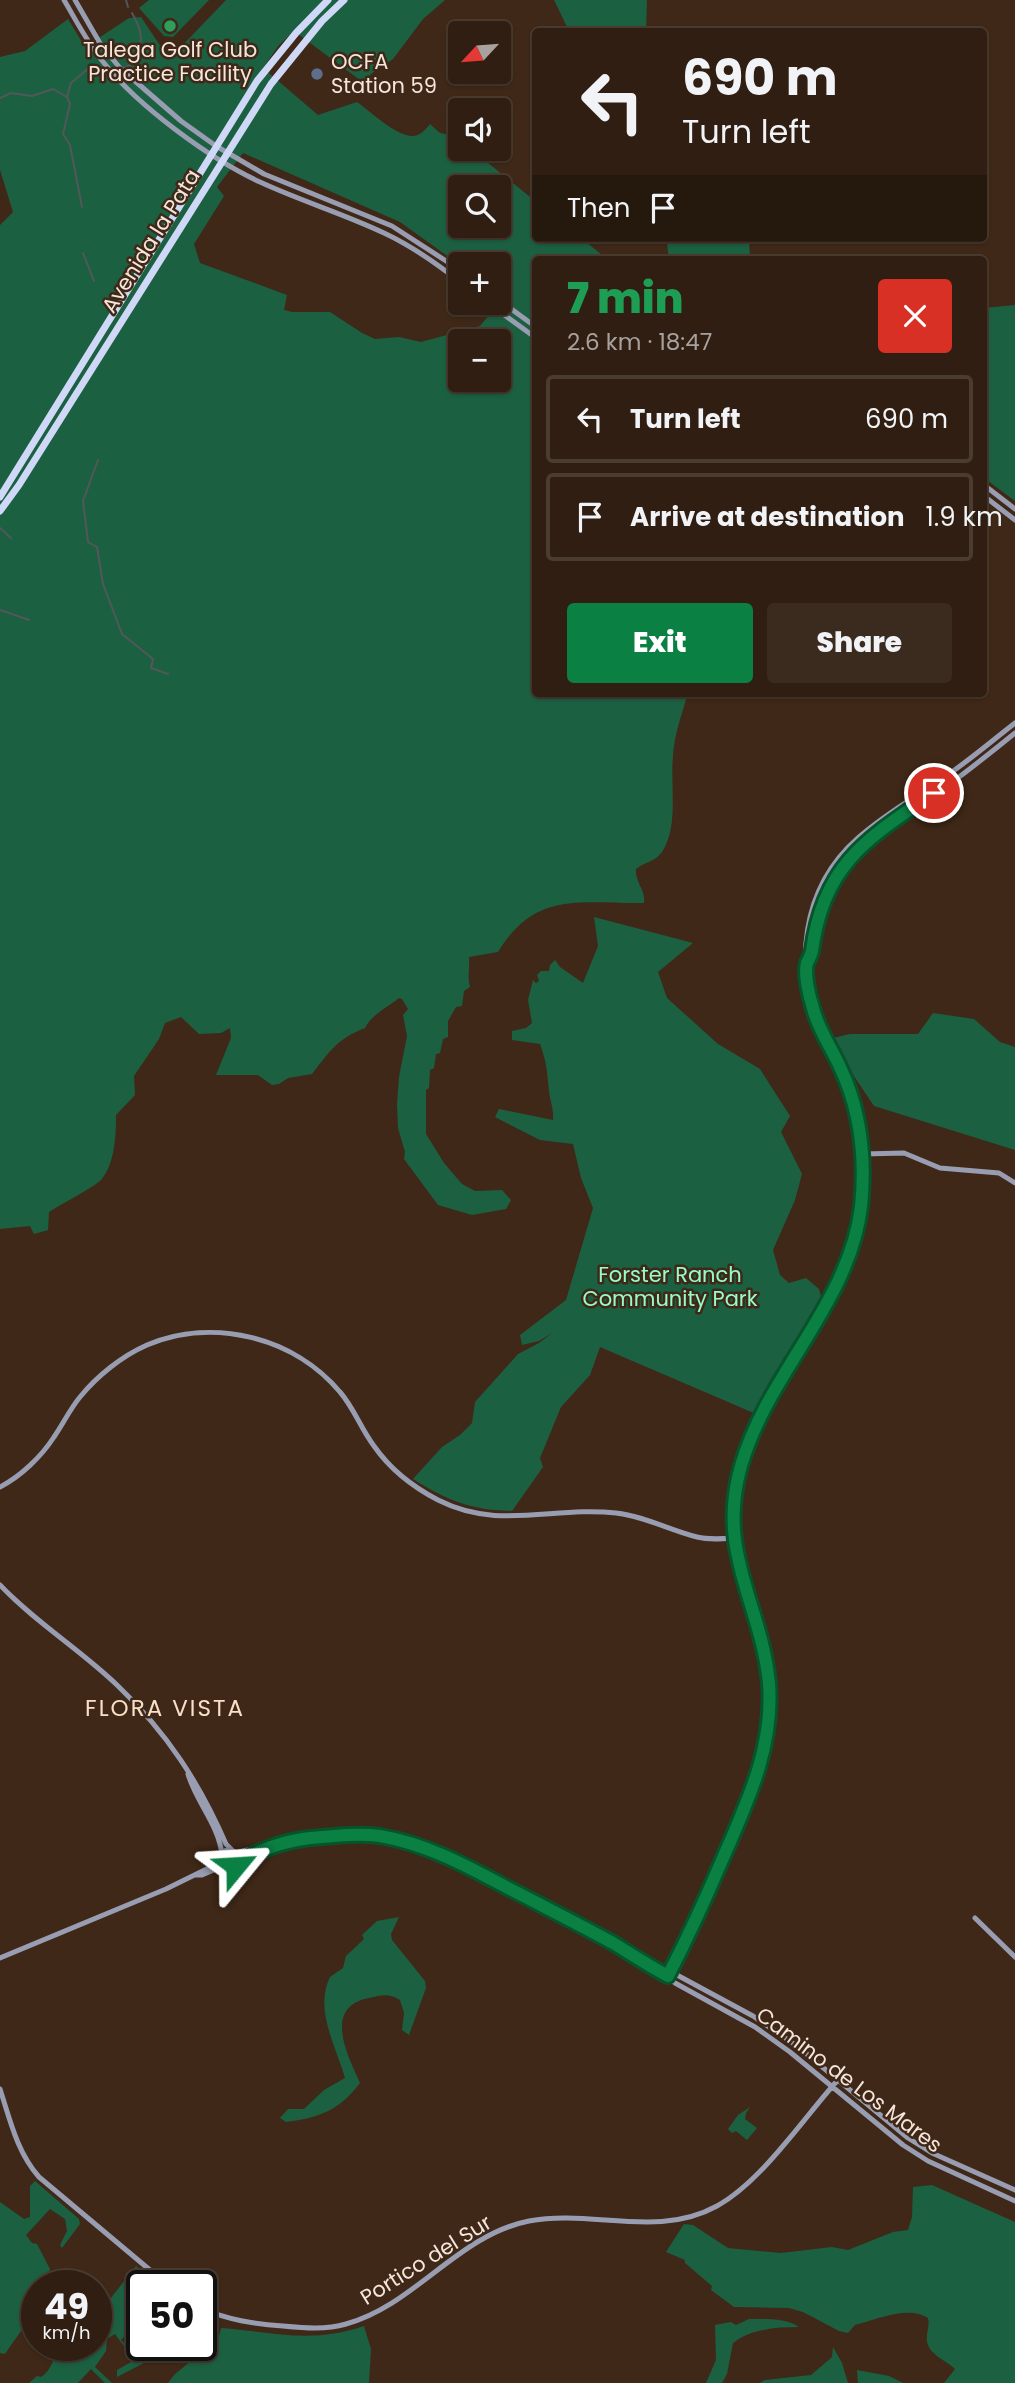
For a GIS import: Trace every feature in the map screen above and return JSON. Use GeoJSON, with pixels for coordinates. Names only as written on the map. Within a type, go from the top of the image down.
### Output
{"type":"FeatureCollection","features":[{"type":"Feature","properties":{"kind":"highway","name":"Avenida la Pata"},"geometry":{"type":"LineString","coordinates":[[0,497],[216,146],[274,58],[328,0]]}},
{"type":"Feature","properties":{"kind":"highway","name":"Avenida la Pata"},"geometry":{"type":"LineString","coordinates":[[0,511],[277,75],[322,21],[344,0]]}},
{"type":"Feature","properties":{"kind":"main road"},"geometry":{"type":"LineString","coordinates":[[64,0],[91,47],[110,71],[152,109],[211,155],[260,182],[384,233],[448,273]]}},
{"type":"Feature","properties":{"kind":"main road"},"geometry":{"type":"LineString","coordinates":[[75,0],[101,45],[115,62],[158,102],[216,146],[264,174],[392,226],[448,262]]}},
{"type":"Feature","properties":{"kind":"main road"},"geometry":{"type":"LineString","coordinates":[[511,309],[532,324]]}},
{"type":"Feature","properties":{"kind":"main road"},"geometry":{"type":"LineString","coordinates":[[504,315],[532,335]]}},
{"type":"Feature","properties":{"kind":"main road"},"geometry":{"type":"LineString","coordinates":[[987,487],[1015,509]]}},
{"type":"Feature","properties":{"kind":"main road"},"geometry":{"type":"LineString","coordinates":[[987,498],[1015,520]]}},
{"type":"Feature","properties":{"kind":"main road"},"geometry":{"type":"LineString","coordinates":[[668,1976],[704,1903],[756,1781],[765,1748],[769,1711],[765,1658],[737,1559],[734,1494],[749,1441],[844,1270],[860,1209],[863,1154],[859,1126],[848,1084],[813,1009],[803,956],[805,935],[824,880],[846,849],[876,822],[950,773],[1015,723]]}},
{"type":"Feature","properties":{"kind":"main road"},"geometry":{"type":"LineString","coordinates":[[806,965],[811,956],[818,917],[828,891],[839,871],[862,844],[953,781],[1015,733]]}},
{"type":"Feature","properties":{"kind":"main road"},"geometry":{"type":"LineString","coordinates":[[863,1154],[904,1153],[940,1168],[999,1173],[1015,1183]]}},
{"type":"Feature","properties":{"kind":"main road"},"geometry":{"type":"LineString","coordinates":[[0,1487],[36,1459],[80,1398],[115,1364],[147,1345],[183,1336],[236,1334],[288,1350],[324,1376],[340,1392],[373,1445],[387,1462],[419,1490],[441,1502],[475,1514],[495,1517],[613,1512],[650,1520],[699,1538],[734,1538]]}},
{"type":"Feature","properties":{"kind":"main road"},"geometry":{"type":"LineString","coordinates":[[0,1585],[36,1620],[118,1685],[152,1723],[188,1771],[206,1799],[226,1844],[235,1852],[237,1864],[230,1868],[222,1861],[217,1837],[188,1771]]}},
{"type":"Feature","properties":{"kind":"main road","name":"Camino de Los Mares"},"geometry":{"type":"LineString","coordinates":[[235,1852],[332,1836],[377,1836],[432,1850],[583,1927],[668,1976],[675,1983],[755,2027],[903,2145],[928,2161],[1015,2201]]}},
{"type":"Feature","properties":{"kind":"main road","name":"Camino de Los Mares"},"geometry":{"type":"LineString","coordinates":[[237,1864],[282,1844]]}},
{"type":"Feature","properties":{"kind":"main road"},"geometry":{"type":"LineString","coordinates":[[0,1958],[196,1875],[202,1875],[222,1861],[229,1850],[235,1852]]}},
{"type":"Feature","properties":{"kind":"main road"},"geometry":{"type":"LineString","coordinates":[[975,1918],[1015,1957]]}},
{"type":"Feature","properties":{"kind":"main road","name":"Camino de Los Mares"},"geometry":{"type":"LineString","coordinates":[[668,1976],[677,1975],[753,2016],[796,2046],[908,2138],[932,2153],[1015,2190]]}},
{"type":"Feature","properties":{"kind":"main road","name":"Portico del Sur"},"geometry":{"type":"LineString","coordinates":[[217,2314],[268,2325],[312,2328],[344,2325],[389,2306],[479,2241],[529,2221],[574,2219],[650,2224],[688,2217],[716,2206],[759,2172],[837,2081]]}},
{"type":"Feature","properties":{"kind":"main road"},"geometry":{"type":"LineString","coordinates":[[0,2089],[15,2136],[30,2167],[150,2270]]}},
{"type":"Feature","properties":{"kind":"green space","name":"Talega Golf Club Practice Facility"},"geometry":{"type":"Polygon","coordinates":[[[149,0],[209,0],[173,37],[164,36],[139,8],[149,0]]]}},
{"type":"Feature","properties":{"kind":"green space"},"geometry":{"type":"Polygon","coordinates":[[[226,0],[445,0],[423,19],[393,59],[371,74],[364,83],[294,31],[279,45],[263,68],[318,115],[357,102],[405,135],[417,135],[430,124],[440,133],[448,135],[448,161],[486,161],[503,175],[448,175],[448,238],[511,238],[511,182],[532,199],[532,242],[586,242],[603,256],[532,256],[532,697],[687,697],[674,748],[673,806],[667,842],[659,855],[636,869],[644,903],[580,903],[544,910],[528,918],[498,952],[469,957],[470,987],[464,991],[462,1006],[456,1007],[448,1021],[448,1037],[443,1039],[440,1053],[436,1054],[434,1068],[430,1070],[429,1088],[426,1090],[426,1134],[444,1163],[462,1184],[475,1191],[502,1190],[511,1200],[506,1209],[472,1215],[438,1205],[404,1159],[397,1104],[407,1036],[403,1015],[408,1009],[399,998],[376,1015],[365,1028],[341,1041],[312,1074],[288,1078],[272,1085],[258,1075],[216,1075],[231,1038],[230,1028],[221,1033],[199,1034],[181,1017],[165,1023],[159,1039],[134,1076],[135,1095],[116,1115],[112,1158],[101,1180],[49,1212],[48,1230],[34,1234],[30,1226],[0,1229],[0,225],[13,212],[0,170],[0,57],[25,51],[68,19],[85,47],[129,18],[141,17],[163,50],[177,51],[226,0]],[[243,153],[217,187],[224,196],[194,244],[200,263],[287,295],[284,310],[330,312],[375,339],[399,337],[421,342],[448,335],[448,392],[511,392],[511,329],[469,329],[480,326],[489,315],[511,315],[511,252],[448,252],[448,256],[400,222],[243,153]]]}},
{"type":"Feature","properties":{"kind":"green space"},"geometry":{"type":"Polygon","coordinates":[[[554,0],[647,0],[646,28],[568,28],[554,0]]]}},
{"type":"Feature","properties":{"kind":"green space"},"geometry":{"type":"Polygon","coordinates":[[[665,242],[749,242],[750,256],[669,256],[665,242]]]}},
{"type":"Feature","properties":{"kind":"green space"},"geometry":{"type":"Polygon","coordinates":[[[1015,305],[1015,501],[987,480],[987,308],[1015,305]]]}},
{"type":"Feature","properties":{"kind":"green space","name":"Forster Ranch Community Park"},"geometry":{"type":"Polygon","coordinates":[[[594,917],[693,943],[658,972],[667,998],[718,1044],[760,1069],[790,1116],[781,1132],[802,1174],[795,1200],[773,1250],[780,1275],[789,1283],[806,1278],[819,1289],[821,1297],[756,1414],[600,1347],[590,1375],[561,1407],[540,1458],[543,1467],[512,1511],[484,1509],[449,1499],[413,1479],[442,1447],[472,1423],[475,1402],[518,1354],[552,1333],[539,1341],[522,1345],[520,1335],[566,1300],[593,1208],[581,1178],[573,1144],[540,1140],[495,1117],[499,1109],[553,1120],[540,1044],[512,1040],[512,1031],[526,1028],[532,1023],[528,1000],[533,980],[536,983],[539,981],[537,975],[541,971],[549,971],[555,960],[560,967],[583,983],[598,946],[594,917]]]}},
{"type":"Feature","properties":{"kind":"green space"},"geometry":{"type":"Polygon","coordinates":[[[933,1013],[974,1019],[1000,1042],[1015,1047],[1015,1150],[874,1106],[829,1039],[850,1034],[918,1034],[933,1013]]]}},
{"type":"Feature","properties":{"kind":"green space"},"geometry":{"type":"Polygon","coordinates":[[[399,1917],[391,1934],[392,1940],[425,1981],[426,1988],[409,2035],[402,2030],[404,2013],[400,2000],[381,1995],[355,2003],[346,2011],[342,2034],[360,2083],[352,2093],[327,2112],[286,2122],[280,2118],[288,2109],[304,2109],[324,2090],[345,2078],[325,2015],[324,2002],[330,1977],[343,1968],[346,1956],[364,1939],[362,1935],[377,1921],[399,1917]]]}},
{"type":"Feature","properties":{"kind":"green space"},"geometry":{"type":"Polygon","coordinates":[[[750,2107],[745,2119],[757,2128],[747,2140],[736,2131],[732,2133],[728,2129],[738,2115],[750,2107]]]}},
{"type":"Feature","properties":{"kind":"green space"},"geometry":{"type":"Polygon","coordinates":[[[35,2181],[79,2219],[80,2224],[62,2248],[60,2245],[67,2231],[65,2219],[50,2209],[26,2235],[32,2243],[37,2244],[50,2269],[21,2270],[21,2331],[5,2354],[0,2353],[0,2202],[24,2219],[30,2217],[30,2186],[35,2181]]]}},
{"type":"Feature","properties":{"kind":"green space"},"geometry":{"type":"Polygon","coordinates":[[[932,2185],[1015,2222],[1015,2383],[944,2383],[955,2369],[928,2346],[928,2318],[921,2315],[905,2313],[887,2316],[855,2325],[848,2333],[789,2308],[734,2307],[711,2290],[712,2286],[685,2263],[685,2260],[666,2252],[684,2224],[693,2225],[728,2248],[781,2253],[832,2247],[848,2250],[893,2232],[908,2230],[912,2217],[913,2187],[932,2185]]]}},
{"type":"Feature","properties":{"kind":"green space"},"geometry":{"type":"Polygon","coordinates":[[[126,2279],[126,2335],[121,2340],[126,2349],[115,2334],[112,2336],[112,2297],[126,2279]]]}},
{"type":"Feature","properties":{"kind":"green space"},"geometry":{"type":"Polygon","coordinates":[[[749,2319],[782,2321],[799,2327],[764,2330],[740,2338],[733,2343],[727,2374],[722,2383],[706,2383],[716,2360],[715,2325],[731,2322],[736,2325],[749,2319]]]}},
{"type":"Feature","properties":{"kind":"green space"},"geometry":{"type":"Polygon","coordinates":[[[364,2326],[371,2349],[369,2383],[168,2383],[191,2361],[217,2361],[217,2341],[221,2328],[310,2336],[364,2326]]]}},
{"type":"Feature","properties":{"kind":"green space"},"geometry":{"type":"Polygon","coordinates":[[[833,2347],[842,2363],[848,2383],[760,2383],[765,2380],[811,2375],[832,2357],[833,2347]]]}},
{"type":"Feature","properties":{"kind":"green space"},"geometry":{"type":"Polygon","coordinates":[[[53,2361],[99,2361],[95,2367],[112,2383],[105,2383],[91,2369],[78,2383],[29,2383],[37,2376],[41,2377],[53,2361]]]}},
{"type":"Feature","properties":{"kind":"green space"},"geometry":{"type":"Polygon","coordinates":[[[131,2362],[144,2363],[117,2377],[117,2370],[131,2362]]]}},
{"type":"Feature","properties":{"kind":"green space"},"geometry":{"type":"Polygon","coordinates":[[[857,2370],[889,2376],[903,2383],[858,2383],[857,2370]]]}},
{"type":"Feature","properties":{"kind":"waterway"},"geometry":{"type":"LineString","coordinates":[[126,0],[128,7]]}},
{"type":"Feature","properties":{"kind":"waterway"},"geometry":{"type":"LineString","coordinates":[[124,68],[134,63],[141,43],[140,32],[132,13]]}},
{"type":"Feature","properties":{"kind":"waterway"},"geometry":{"type":"LineString","coordinates":[[0,98],[11,93],[32,96],[53,89],[67,97],[71,83],[90,67],[110,75],[119,71]]}},
{"type":"Feature","properties":{"kind":"waterway"},"geometry":{"type":"LineString","coordinates":[[67,97],[70,104],[63,134],[70,145],[82,207]]}},
{"type":"Feature","properties":{"kind":"waterway"},"geometry":{"type":"LineString","coordinates":[[83,253],[94,281]]}},
{"type":"Feature","properties":{"kind":"waterway"},"geometry":{"type":"LineString","coordinates":[[98,460],[83,501],[88,542],[97,547],[103,584],[122,634],[153,659],[151,668],[168,674]]}},
{"type":"Feature","properties":{"kind":"waterway"},"geometry":{"type":"LineString","coordinates":[[0,528],[11,538]]}},
{"type":"Feature","properties":{"kind":"waterway"},"geometry":{"type":"LineString","coordinates":[[0,610],[29,620]]}},
{"type":"Feature","properties":{"kind":"place","name":"Talega Golf Club Practice Facility"},"geometry":{"type":"Point","coordinates":[170,26]}},
{"type":"Feature","properties":{"kind":"place","name":"OCFA Station 59"},"geometry":{"type":"Point","coordinates":[317,74]}},
{"type":"Feature","properties":{"kind":"district","name":"FLORA VISTA"},"geometry":{"type":"Point","coordinates":[165,1708]}},
{"type":"Feature","properties":{"kind":"route"},"geometry":{"type":"LineString","coordinates":[[236,1866],[247,1858],[303,1839],[344,1835],[377,1836],[408,1843],[463,1864],[668,1976],[709,1891],[756,1781],[765,1748],[769,1683],[763,1645],[737,1559],[732,1516],[740,1467],[749,1441],[765,1410],[844,1270],[860,1209],[863,1154],[859,1126],[848,1084],[813,1009],[806,965],[811,956],[815,927],[822,905],[839,871],[862,844],[934,793]]}}]}
